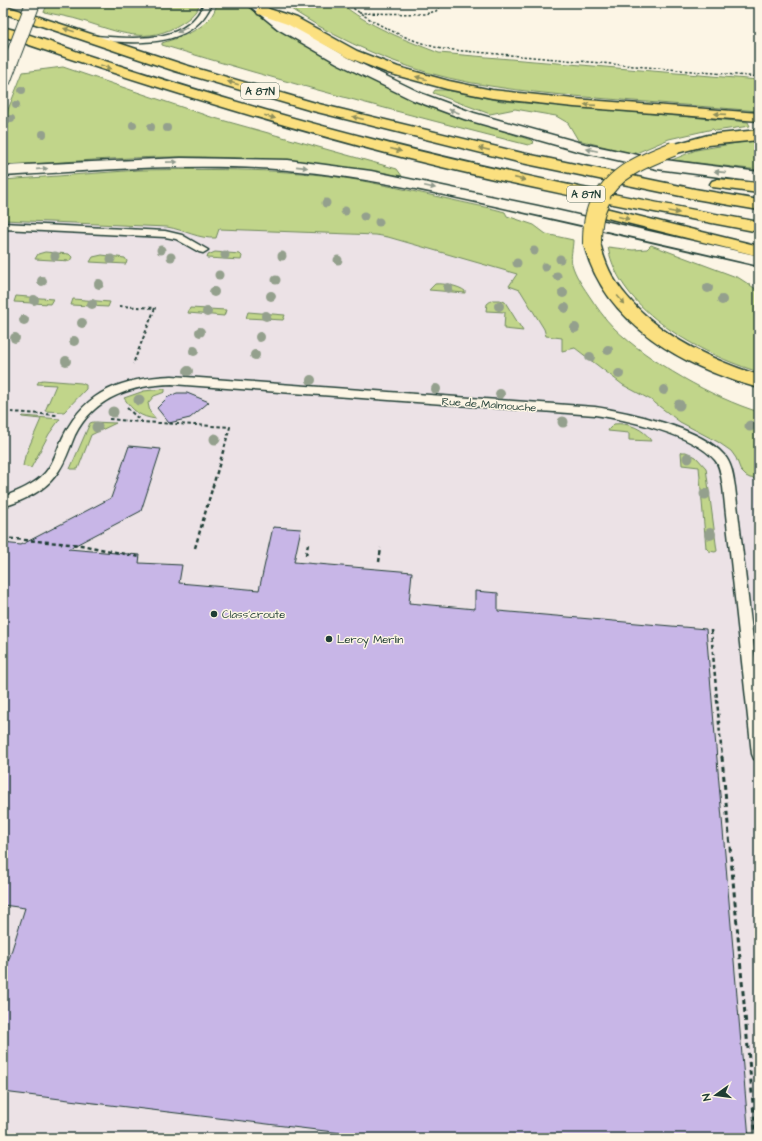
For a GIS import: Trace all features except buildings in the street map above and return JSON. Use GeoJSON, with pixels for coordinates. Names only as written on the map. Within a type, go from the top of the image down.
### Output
{"type":"FeatureCollection","features":[{"type":"Feature","properties":{"kind":"highway"},"geometry":{"type":"LineString","coordinates":[[258,7],[292,22],[352,54],[393,70],[447,85],[492,94],[574,103],[759,117]]}},
{"type":"Feature","properties":{"kind":"highway","name":"A 87N"},"geometry":{"type":"LineString","coordinates":[[3,9],[94,38],[180,68],[314,106],[522,158],[695,194],[759,205]]}},
{"type":"Feature","properties":{"kind":"highway","name":"A 87N"},"geometry":{"type":"LineString","coordinates":[[3,30],[109,68],[193,94],[296,124],[413,155],[623,202],[759,227]]}},
{"type":"Feature","properties":{"kind":"highway"},"geometry":{"type":"LineString","coordinates":[[759,135],[708,140],[673,149],[656,155],[632,168],[615,180],[605,190],[593,214],[591,227],[594,254],[609,286],[623,303],[640,320],[676,348],[698,370],[738,388],[759,395]]}},
{"type":"Feature","properties":{"kind":"highway"},"geometry":{"type":"LineString","coordinates":[[413,155],[444,174],[759,251]]}},
{"type":"Feature","properties":{"kind":"highway"},"geometry":{"type":"LineString","coordinates":[[522,158],[574,160],[702,182],[759,188]]}},
{"type":"Feature","properties":{"kind":"highway"},"geometry":{"type":"LineString","coordinates":[[676,348],[711,364],[759,382]]}},
{"type":"Feature","properties":{"kind":"main road"},"geometry":{"type":"LineString","coordinates":[[3,44],[21,3]]}},
{"type":"Feature","properties":{"kind":"main road"},"geometry":{"type":"LineString","coordinates":[[3,82],[33,3]]}},
{"type":"Feature","properties":{"kind":"main road"},"geometry":{"type":"LineString","coordinates":[[258,7],[283,26],[342,60],[418,97],[469,116],[582,148],[657,164],[759,176]]}},
{"type":"Feature","properties":{"kind":"main road"},"geometry":{"type":"LineString","coordinates":[[3,171],[141,162],[191,162],[280,165],[352,172],[429,186],[643,233],[759,261]]}},
{"type":"Feature","properties":{"kind":"lane"},"geometry":{"type":"LineString","coordinates":[[94,38],[142,41],[159,39],[176,33],[198,20],[204,13],[208,3]]}},
{"type":"Feature","properties":{"kind":"lane"},"geometry":{"type":"LineString","coordinates":[[3,226],[164,234],[183,239],[203,250]]}},
{"type":"Feature","properties":{"kind":"lane","name":"Rue de Malmouche"},"geometry":{"type":"LineString","coordinates":[[3,502],[33,488],[49,476],[57,464],[79,417],[86,409],[102,396],[124,386],[150,381],[172,380],[612,413],[642,420],[708,448],[720,457],[727,473],[759,754]]}},
{"type":"Feature","properties":{"kind":"path"},"geometry":{"type":"LineString","coordinates":[[346,3],[358,13],[417,42],[442,49],[759,77]]}},
{"type":"Feature","properties":{"kind":"path"},"geometry":{"type":"LineString","coordinates":[[358,13],[425,14],[436,12],[442,3]]}},
{"type":"Feature","properties":{"kind":"path"},"geometry":{"type":"LineString","coordinates":[[119,306],[155,308],[120,396],[133,415],[142,422],[230,427],[195,548]]}},
{"type":"Feature","properties":{"kind":"path"},"geometry":{"type":"LineString","coordinates":[[3,538],[81,545],[140,557]]}},
{"type":"Feature","properties":{"kind":"path"},"geometry":{"type":"LineString","coordinates":[[306,555],[308,544]]}},
{"type":"Feature","properties":{"kind":"path"},"geometry":{"type":"LineString","coordinates":[[379,562],[381,548]]}},
{"type":"Feature","properties":{"kind":"path"},"geometry":{"type":"LineString","coordinates":[[711,630],[756,1138]]}},
{"type":"Feature","properties":{"kind":"shaded area"},"geometry":{"type":"Polygon","coordinates":[[[246,196],[521,272],[562,338],[623,385],[651,400],[759,447],[759,1138],[3,1138],[3,199],[246,196]]]}},
{"type":"Feature","properties":{"kind":"green space"},"geometry":{"type":"Polygon","coordinates":[[[48,3],[200,3],[188,19],[169,30],[157,34],[133,35],[44,12],[48,3]]]}},
{"type":"Feature","properties":{"kind":"green space"},"geometry":{"type":"Polygon","coordinates":[[[217,3],[247,3],[306,45],[377,83],[459,117],[531,140],[534,143],[528,145],[390,109],[299,85],[162,45],[162,43],[187,34],[203,25],[214,12],[217,3]]]}},
{"type":"Feature","properties":{"kind":"green space"},"geometry":{"type":"Polygon","coordinates":[[[282,3],[341,3],[374,25],[401,38],[439,53],[759,80],[759,111],[554,94],[470,83],[409,67],[352,44],[316,25],[282,3]]]}},
{"type":"Feature","properties":{"kind":"green space"},"geometry":{"type":"Polygon","coordinates":[[[63,67],[211,117],[397,169],[402,176],[345,167],[288,161],[203,157],[135,158],[3,165],[3,122],[23,72],[63,67]]]}},
{"type":"Feature","properties":{"kind":"green space"},"geometry":{"type":"Polygon","coordinates":[[[435,90],[446,90],[502,101],[748,122],[750,126],[715,131],[713,129],[669,139],[634,154],[578,140],[568,123],[556,116],[515,109],[490,114],[433,93],[435,90]]]}},
{"type":"Feature","properties":{"kind":"green space"},"geometry":{"type":"Polygon","coordinates":[[[749,141],[759,141],[759,170],[672,160],[696,150],[749,141]]]}},
{"type":"Feature","properties":{"kind":"green space"},"geometry":{"type":"Polygon","coordinates":[[[139,170],[251,170],[308,174],[363,181],[505,212],[507,216],[534,225],[546,234],[573,240],[571,261],[575,272],[597,307],[614,328],[628,341],[682,378],[722,398],[759,412],[759,469],[757,479],[746,476],[741,471],[736,458],[731,451],[718,442],[680,422],[651,400],[623,385],[575,348],[562,351],[562,338],[546,336],[544,329],[520,290],[509,286],[517,274],[388,237],[376,235],[219,229],[216,238],[209,238],[167,227],[3,220],[3,180],[139,170]]]}},
{"type":"Feature","properties":{"kind":"green space"},"geometry":{"type":"Polygon","coordinates":[[[651,245],[739,278],[759,291],[759,372],[713,354],[689,342],[666,327],[646,310],[628,291],[615,270],[608,247],[633,250],[647,249],[651,245]]]}},
{"type":"Feature","properties":{"kind":"green space"},"geometry":{"type":"Polygon","coordinates":[[[45,252],[69,254],[72,257],[70,261],[35,259],[38,254],[45,252]]]}},
{"type":"Feature","properties":{"kind":"green space"},"geometry":{"type":"Polygon","coordinates":[[[215,252],[240,254],[242,256],[241,260],[207,258],[208,255],[215,252]]]}},
{"type":"Feature","properties":{"kind":"green space"},"geometry":{"type":"Polygon","coordinates":[[[102,255],[125,258],[127,261],[126,264],[90,262],[93,257],[102,255]]]}},
{"type":"Feature","properties":{"kind":"green space"},"geometry":{"type":"Polygon","coordinates":[[[435,284],[455,286],[465,291],[465,293],[429,290],[435,284]]]}},
{"type":"Feature","properties":{"kind":"green space"},"geometry":{"type":"Polygon","coordinates":[[[16,296],[53,299],[50,304],[14,302],[16,296]]]}},
{"type":"Feature","properties":{"kind":"green space"},"geometry":{"type":"Polygon","coordinates":[[[73,299],[110,302],[108,307],[71,305],[73,299]]]}},
{"type":"Feature","properties":{"kind":"green space"},"geometry":{"type":"Polygon","coordinates":[[[492,300],[500,300],[505,302],[523,331],[504,329],[505,312],[486,311],[487,304],[492,300]]]}},
{"type":"Feature","properties":{"kind":"green space"},"geometry":{"type":"Polygon","coordinates":[[[190,308],[226,310],[224,316],[188,313],[190,308]]]}},
{"type":"Feature","properties":{"kind":"green space"},"geometry":{"type":"Polygon","coordinates":[[[248,312],[285,315],[283,320],[246,318],[248,312]]]}},
{"type":"Feature","properties":{"kind":"green space"},"geometry":{"type":"Polygon","coordinates":[[[39,381],[81,383],[86,385],[86,389],[64,412],[45,411],[56,385],[37,384],[39,381]]]}},
{"type":"Feature","properties":{"kind":"green space"},"geometry":{"type":"Polygon","coordinates":[[[165,389],[165,392],[154,396],[148,403],[150,412],[156,419],[137,413],[124,398],[144,391],[165,389]]]}},
{"type":"Feature","properties":{"kind":"green space"},"geometry":{"type":"Polygon","coordinates":[[[22,417],[60,419],[49,434],[31,468],[23,466],[25,456],[41,419],[22,417]]]}},
{"type":"Feature","properties":{"kind":"green space"},"geometry":{"type":"Polygon","coordinates":[[[90,423],[116,423],[91,435],[78,469],[70,469],[90,423]]]}},
{"type":"Feature","properties":{"kind":"green space"},"geometry":{"type":"Polygon","coordinates":[[[614,424],[624,424],[635,427],[645,433],[651,441],[629,440],[629,433],[608,431],[614,424]]]}},
{"type":"Feature","properties":{"kind":"green space"},"geometry":{"type":"Polygon","coordinates":[[[681,452],[686,452],[696,457],[706,468],[717,551],[715,552],[709,551],[706,548],[699,467],[682,465],[681,452]]]}},
{"type":"Feature","properties":{"kind":"place","name":"Class'croute"},"geometry":{"type":"Point","coordinates":[214,614]}},
{"type":"Feature","properties":{"kind":"place","name":"Leroy Merlin"},"geometry":{"type":"Point","coordinates":[329,639]}}]}
